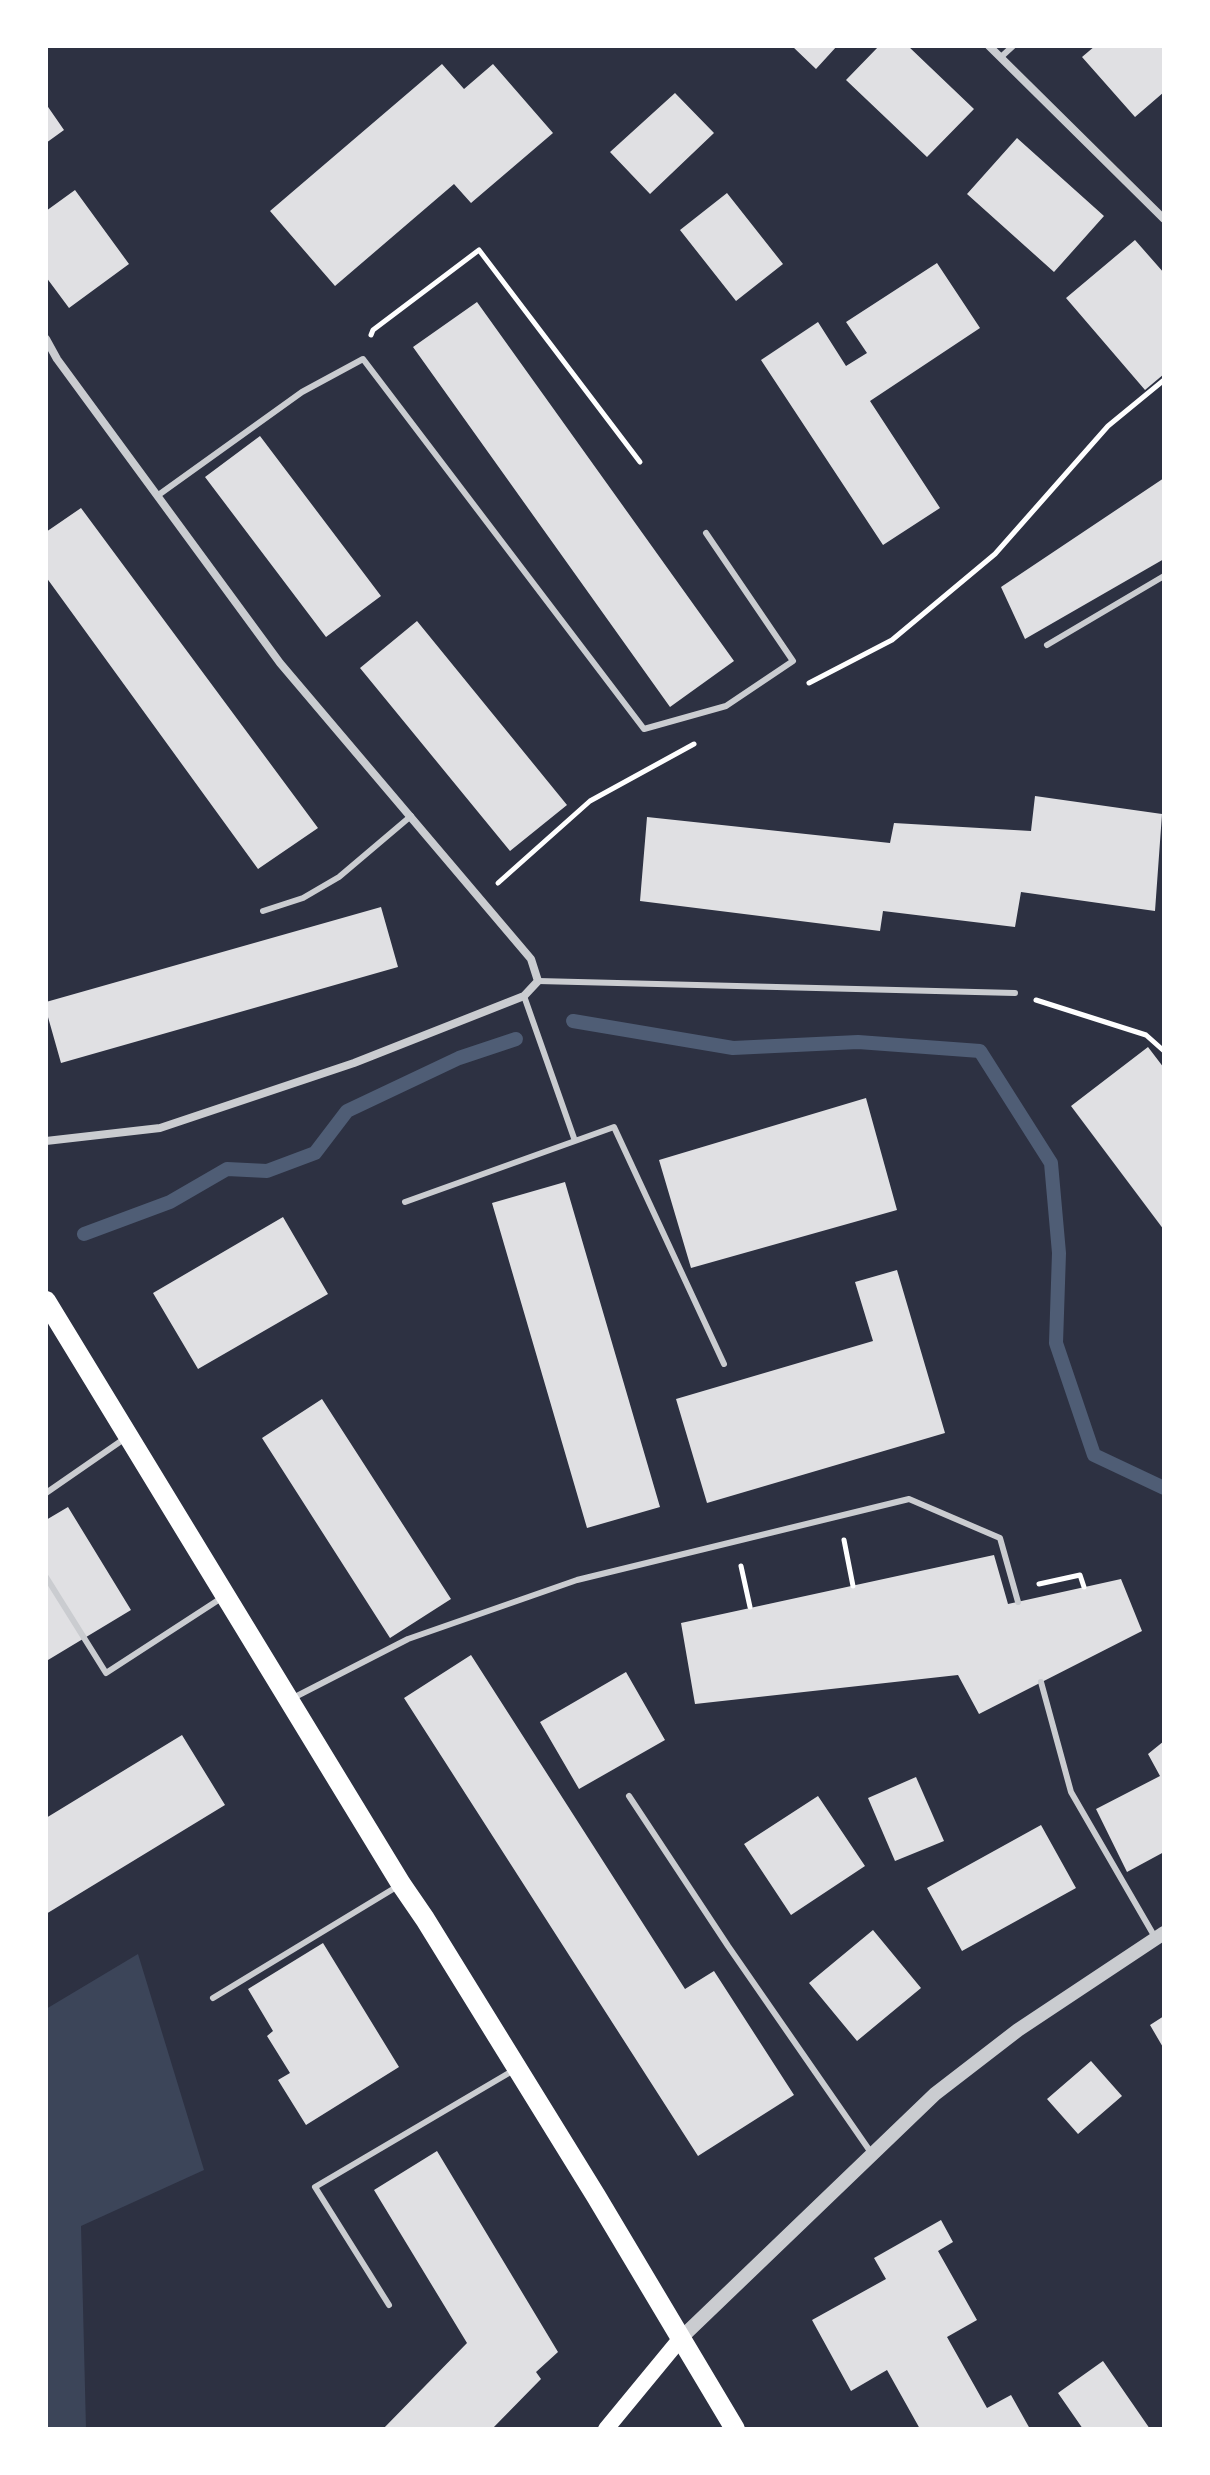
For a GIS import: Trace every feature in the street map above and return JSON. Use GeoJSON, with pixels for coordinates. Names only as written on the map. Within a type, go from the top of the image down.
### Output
{"type":"FeatureCollection","features":[{"type":"Feature","properties":{"kind":"main road"},"geometry":{"type":"LineString","coordinates":[[46,1301],[735,2429]]}},
{"type":"Feature","properties":{"kind":"main road"},"geometry":{"type":"LineString","coordinates":[[606,2429],[681,2338]]}},
{"type":"Feature","properties":{"kind":"street"},"geometry":{"type":"LineString","coordinates":[[989,46],[1164,219]]}},
{"type":"Feature","properties":{"kind":"street"},"geometry":{"type":"LineString","coordinates":[[46,339],[57,359],[280,663],[531,959],[538,981],[524,996],[354,1063],[160,1128],[46,1141]]}},
{"type":"Feature","properties":{"kind":"street"},"geometry":{"type":"LineString","coordinates":[[681,2338],[935,2094],[1018,2030],[1160,1936]]}},
{"type":"Feature","properties":{"kind":"lane"},"geometry":{"type":"LineString","coordinates":[[1001,57],[1013,46]]}},
{"type":"Feature","properties":{"kind":"lane"},"geometry":{"type":"LineString","coordinates":[[157,496],[302,392],[363,359],[644,729],[726,706],[793,661],[706,533]]}},
{"type":"Feature","properties":{"kind":"lane"},"geometry":{"type":"LineString","coordinates":[[1047,645],[1164,576]]}},
{"type":"Feature","properties":{"kind":"lane"},"geometry":{"type":"LineString","coordinates":[[263,911],[303,898],[339,877],[411,816]]}},
{"type":"Feature","properties":{"kind":"lane"},"geometry":{"type":"LineString","coordinates":[[538,981],[1015,993]]}},
{"type":"Feature","properties":{"kind":"lane"},"geometry":{"type":"LineString","coordinates":[[524,996],[575,1141]]}},
{"type":"Feature","properties":{"kind":"lane"},"geometry":{"type":"LineString","coordinates":[[405,1202],[614,1127],[724,1364]]}},
{"type":"Feature","properties":{"kind":"lane"},"geometry":{"type":"LineString","coordinates":[[46,1493],[127,1437]]}},
{"type":"Feature","properties":{"kind":"lane"},"geometry":{"type":"LineString","coordinates":[[290,1700],[408,1639],[577,1580],[909,1499],[1000,1538],[1018,1602]]}},
{"type":"Feature","properties":{"kind":"lane"},"geometry":{"type":"LineString","coordinates":[[46,1577],[106,1673],[226,1595]]}},
{"type":"Feature","properties":{"kind":"lane"},"geometry":{"type":"LineString","coordinates":[[1041,1682],[1071,1792],[1160,1936]]}},
{"type":"Feature","properties":{"kind":"lane"},"geometry":{"type":"LineString","coordinates":[[629,1796],[728,1946],[873,2154]]}},
{"type":"Feature","properties":{"kind":"lane"},"geometry":{"type":"LineString","coordinates":[[213,1998],[401,1884]]}},
{"type":"Feature","properties":{"kind":"lane"},"geometry":{"type":"LineString","coordinates":[[389,2305],[315,2187],[517,2068]]}},
{"type":"Feature","properties":{"kind":"path"},"geometry":{"type":"LineString","coordinates":[[363,359],[373,330],[479,250],[640,462]]}},
{"type":"Feature","properties":{"kind":"path"},"geometry":{"type":"LineString","coordinates":[[797,689],[892,640],[995,554],[1108,426],[1164,380]]}},
{"type":"Feature","properties":{"kind":"path"},"geometry":{"type":"LineString","coordinates":[[480,898],[590,801],[702,740]]}},
{"type":"Feature","properties":{"kind":"path"},"geometry":{"type":"LineString","coordinates":[[1015,993],[1146,1035],[1164,1051]]}},
{"type":"Feature","properties":{"kind":"path"},"geometry":{"type":"LineString","coordinates":[[840,1516],[853,1586]]}},
{"type":"Feature","properties":{"kind":"path"},"geometry":{"type":"LineString","coordinates":[[736,1541],[750,1607]]}},
{"type":"Feature","properties":{"kind":"path"},"geometry":{"type":"LineString","coordinates":[[1015,1589],[1080,1575],[1084,1587]]}},
{"type":"Feature","properties":{"kind":"shaded area"},"geometry":{"type":"Polygon","coordinates":[[[138,1954],[204,2170],[81,2226],[86,2429],[46,2429],[46,2009],[138,1954]]]}},
{"type":"Feature","properties":{"kind":"building"},"geometry":{"type":"Polygon","coordinates":[[[792,46],[837,46],[816,69],[792,46]]]}},
{"type":"Feature","properties":{"kind":"building"},"geometry":{"type":"Polygon","coordinates":[[[879,46],[908,46],[974,109],[927,157],[846,80],[879,46]]]}},
{"type":"Feature","properties":{"kind":"building"},"geometry":{"type":"Polygon","coordinates":[[[1095,46],[1164,46],[1164,92],[1135,117],[1082,57],[1095,46]]]}},
{"type":"Feature","properties":{"kind":"building"},"geometry":{"type":"Polygon","coordinates":[[[442,64],[464,89],[493,64],[553,133],[471,203],[454,184],[335,286],[270,211],[442,64]]]}},
{"type":"Feature","properties":{"kind":"building"},"geometry":{"type":"Polygon","coordinates":[[[675,93],[714,133],[650,194],[610,152],[675,93]]]}},
{"type":"Feature","properties":{"kind":"building"},"geometry":{"type":"Polygon","coordinates":[[[46,104],[64,130],[46,143],[46,104]]]}},
{"type":"Feature","properties":{"kind":"building"},"geometry":{"type":"Polygon","coordinates":[[[1017,138],[1104,216],[1054,272],[967,194],[1017,138]]]}},
{"type":"Feature","properties":{"kind":"building"},"geometry":{"type":"Polygon","coordinates":[[[75,190],[129,264],[69,308],[46,277],[46,211],[75,190]]]}},
{"type":"Feature","properties":{"kind":"building"},"geometry":{"type":"Polygon","coordinates":[[[727,193],[783,264],[736,301],[680,230],[727,193]]]}},
{"type":"Feature","properties":{"kind":"building"},"geometry":{"type":"Polygon","coordinates":[[[1135,240],[1164,273],[1164,374],[1145,390],[1066,298],[1135,240]]]}},
{"type":"Feature","properties":{"kind":"building"},"geometry":{"type":"Polygon","coordinates":[[[937,263],[980,328],[870,401],[940,508],[883,545],[761,360],[818,322],[846,366],[867,353],[846,322],[937,263]]]}},
{"type":"Feature","properties":{"kind":"building"},"geometry":{"type":"Polygon","coordinates":[[[477,302],[734,661],[670,707],[413,347],[477,302]]]}},
{"type":"Feature","properties":{"kind":"building"},"geometry":{"type":"Polygon","coordinates":[[[260,436],[381,596],[326,637],[205,477],[260,436]]]}},
{"type":"Feature","properties":{"kind":"building"},"geometry":{"type":"Polygon","coordinates":[[[1164,478],[1164,559],[1025,639],[1001,587],[1164,478]]]}},
{"type":"Feature","properties":{"kind":"building"},"geometry":{"type":"Polygon","coordinates":[[[81,508],[318,828],[258,869],[46,577],[46,532],[81,508]]]}},
{"type":"Feature","properties":{"kind":"building"},"geometry":{"type":"Polygon","coordinates":[[[417,621],[567,805],[510,851],[360,668],[417,621]]]}},
{"type":"Feature","properties":{"kind":"building"},"geometry":{"type":"Polygon","coordinates":[[[1035,796],[1162,814],[1155,911],[1021,892],[1015,927],[883,911],[880,931],[640,901],[647,817],[890,843],[894,823],[1031,831],[1035,796]]]}},
{"type":"Feature","properties":{"kind":"building"},"geometry":{"type":"Polygon","coordinates":[[[381,907],[398,967],[61,1063],[46,1002],[381,907]]]}},
{"type":"Feature","properties":{"kind":"building"},"geometry":{"type":"Polygon","coordinates":[[[1148,1047],[1164,1068],[1164,1230],[1071,1106],[1148,1047]]]}},
{"type":"Feature","properties":{"kind":"building"},"geometry":{"type":"Polygon","coordinates":[[[866,1098],[897,1210],[691,1268],[659,1160],[866,1098]]]}},
{"type":"Feature","properties":{"kind":"building"},"geometry":{"type":"Polygon","coordinates":[[[565,1182],[660,1507],[587,1528],[492,1203],[565,1182]]]}},
{"type":"Feature","properties":{"kind":"building"},"geometry":{"type":"Polygon","coordinates":[[[283,1217],[328,1294],[198,1369],[153,1293],[283,1217]]]}},
{"type":"Feature","properties":{"kind":"building"},"geometry":{"type":"Polygon","coordinates":[[[897,1270],[945,1433],[707,1503],[676,1399],[873,1341],[855,1282],[897,1270]]]}},
{"type":"Feature","properties":{"kind":"building"},"geometry":{"type":"Polygon","coordinates":[[[322,1399],[451,1599],[390,1638],[262,1438],[322,1399]]]}},
{"type":"Feature","properties":{"kind":"building"},"geometry":{"type":"Polygon","coordinates":[[[68,1507],[131,1610],[48,1660],[46,1520],[68,1507]]]}},
{"type":"Feature","properties":{"kind":"building"},"geometry":{"type":"Polygon","coordinates":[[[994,1555],[1008,1604],[1121,1579],[1142,1631],[979,1714],[958,1675],[695,1704],[681,1623],[994,1555]]]}},
{"type":"Feature","properties":{"kind":"building"},"geometry":{"type":"Polygon","coordinates":[[[471,1655],[685,1989],[714,1971],[794,2095],[698,2156],[404,1698],[471,1655]]]}},
{"type":"Feature","properties":{"kind":"building"},"geometry":{"type":"Polygon","coordinates":[[[626,1672],[665,1740],[579,1789],[540,1722],[626,1672]]]}},
{"type":"Feature","properties":{"kind":"building"},"geometry":{"type":"Polygon","coordinates":[[[182,1735],[225,1805],[46,1914],[46,1818],[182,1735]]]}},
{"type":"Feature","properties":{"kind":"building"},"geometry":{"type":"Polygon","coordinates":[[[1164,1741],[1164,1852],[1127,1872],[1096,1809],[1160,1776],[1148,1754],[1164,1741]]]}},
{"type":"Feature","properties":{"kind":"building"},"geometry":{"type":"Polygon","coordinates":[[[916,1777],[944,1841],[895,1861],[868,1798],[916,1777]]]}},
{"type":"Feature","properties":{"kind":"building"},"geometry":{"type":"Polygon","coordinates":[[[818,1796],[865,1866],[791,1915],[744,1844],[818,1796]]]}},
{"type":"Feature","properties":{"kind":"building"},"geometry":{"type":"Polygon","coordinates":[[[1041,1825],[1076,1888],[962,1951],[927,1888],[1041,1825]]]}},
{"type":"Feature","properties":{"kind":"building"},"geometry":{"type":"Polygon","coordinates":[[[873,1930],[921,1988],[857,2041],[809,1983],[873,1930]]]}},
{"type":"Feature","properties":{"kind":"building"},"geometry":{"type":"Polygon","coordinates":[[[323,1943],[399,2067],[306,2125],[278,2080],[290,2073],[267,2036],[273,2031],[248,1989],[323,1943]]]}},
{"type":"Feature","properties":{"kind":"building"},"geometry":{"type":"Polygon","coordinates":[[[1164,2016],[1164,2049],[1150,2025],[1164,2016]]]}},
{"type":"Feature","properties":{"kind":"building"},"geometry":{"type":"Polygon","coordinates":[[[1091,2061],[1122,2096],[1078,2134],[1047,2099],[1091,2061]]]}},
{"type":"Feature","properties":{"kind":"building"},"geometry":{"type":"Polygon","coordinates":[[[437,2151],[558,2352],[536,2372],[541,2379],[492,2429],[383,2429],[467,2343],[374,2190],[437,2151]]]}},
{"type":"Feature","properties":{"kind":"building"},"geometry":{"type":"Polygon","coordinates":[[[941,2220],[953,2242],[938,2251],[977,2320],[947,2337],[987,2408],[1011,2395],[1030,2429],[920,2429],[887,2370],[851,2391],[812,2320],[886,2279],[874,2258],[941,2220]]]}},
{"type":"Feature","properties":{"kind":"building"},"geometry":{"type":"Polygon","coordinates":[[[1103,2361],[1150,2429],[1083,2429],[1058,2393],[1103,2361]]]}},
{"type":"Feature","properties":{"kind":"waterway"},"geometry":{"type":"LineString","coordinates":[[573,1021],[733,1048],[858,1042],[980,1051],[1051,1163],[1059,1253],[1056,1343],[1094,1455],[1164,1488]]}},
{"type":"Feature","properties":{"kind":"waterway"},"geometry":{"type":"LineString","coordinates":[[84,1234],[170,1202],[227,1169],[267,1171],[315,1153],[347,1111],[459,1058],[516,1039]]}}]}
